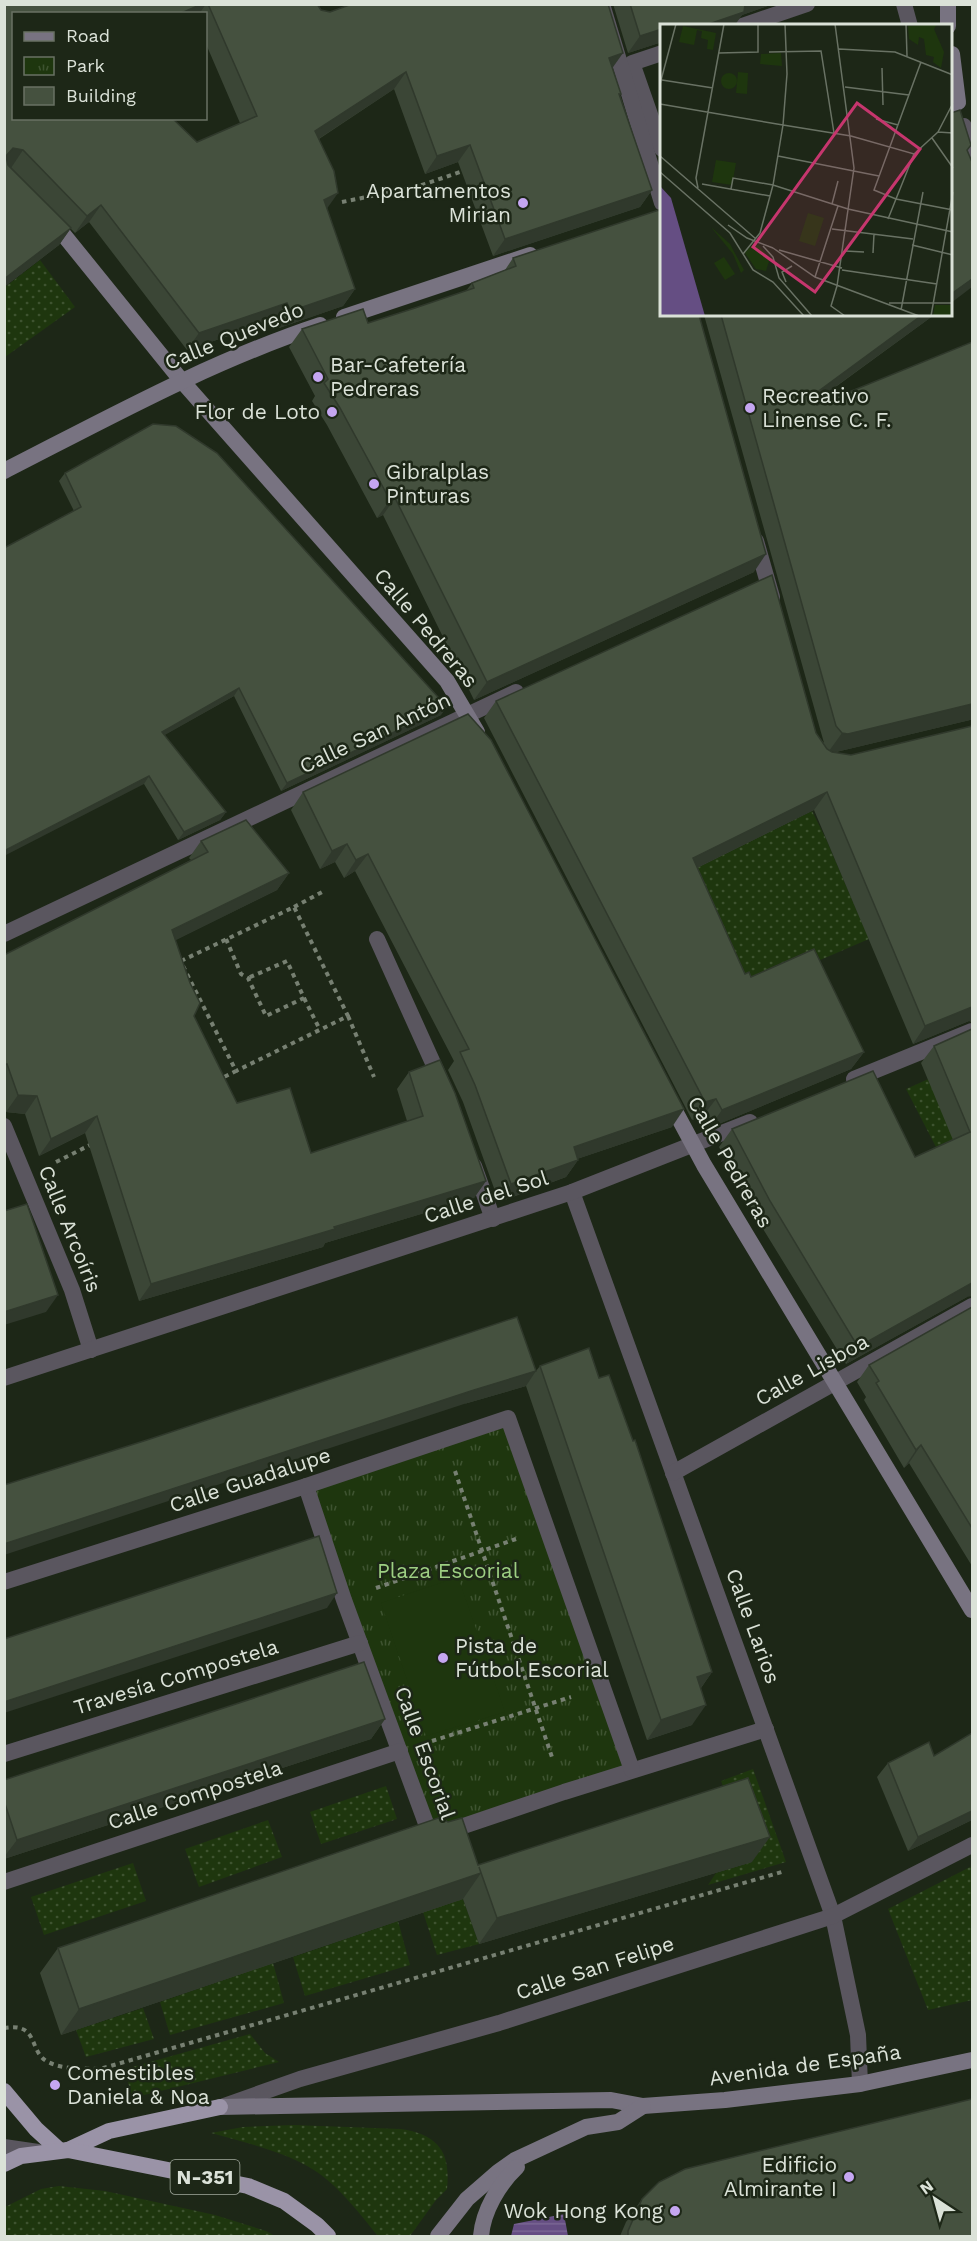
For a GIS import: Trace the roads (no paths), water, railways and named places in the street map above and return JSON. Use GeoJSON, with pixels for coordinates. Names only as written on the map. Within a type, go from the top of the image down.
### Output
{"type":"FeatureCollection","features":[{"type":"Feature","properties":{"kind":"highway"},"geometry":{"type":"LineString","coordinates":[[4,2091],[57,2151],[109,2131],[220,2107]]}},
{"type":"Feature","properties":{"kind":"highway","name":"N-351"},"geometry":{"type":"LineString","coordinates":[[4,2164],[21,2156],[57,2151],[248,2186],[284,2201],[328,2236]]}},
{"type":"Feature","properties":{"kind":"main road"},"geometry":{"type":"LineString","coordinates":[[948,4],[948,24]]}},
{"type":"Feature","properties":{"kind":"main road"},"geometry":{"type":"LineString","coordinates":[[953,79],[955,104]]}},
{"type":"Feature","properties":{"kind":"main road","name":"Calle Pedreras"},"geometry":{"type":"LineString","coordinates":[[38,209],[63,234],[181,380],[447,681],[468,714],[484,746]]}},
{"type":"Feature","properties":{"kind":"main road","name":"Calle Quevedo"},"geometry":{"type":"LineString","coordinates":[[4,471],[181,380],[288,336],[549,249]]}},
{"type":"Feature","properties":{"kind":"main road","name":"Calle Pedreras"},"geometry":{"type":"LineString","coordinates":[[660,1083],[693,1146],[835,1384],[971,1604]]}},
{"type":"Feature","properties":{"kind":"main road","name":"Avenida de España"},"geometry":{"type":"LineString","coordinates":[[643,2106],[725,2100],[860,2084],[972,2060]]}},
{"type":"Feature","properties":{"kind":"main road"},"geometry":{"type":"LineString","coordinates":[[220,2107],[611,2100],[643,2106]]}},
{"type":"Feature","properties":{"kind":"main road"},"geometry":{"type":"LineString","coordinates":[[438,2236],[467,2199],[498,2172],[543,2146],[586,2127],[618,2121],[643,2106]]}},
{"type":"Feature","properties":{"kind":"main road"},"geometry":{"type":"LineString","coordinates":[[482,2236],[488,2211],[500,2186],[526,2158],[543,2146]]}},
{"type":"Feature","properties":{"kind":"street"},"geometry":{"type":"LineString","coordinates":[[602,4],[658,210]]}},
{"type":"Feature","properties":{"kind":"street"},"geometry":{"type":"LineString","coordinates":[[748,24],[807,4]]}},
{"type":"Feature","properties":{"kind":"street"},"geometry":{"type":"LineString","coordinates":[[904,4],[909,24]]}},
{"type":"Feature","properties":{"kind":"street"},"geometry":{"type":"LineString","coordinates":[[660,54],[632,63],[660,143]]}},
{"type":"Feature","properties":{"kind":"street"},"geometry":{"type":"LineString","coordinates":[[955,104],[972,158]]}},
{"type":"Feature","properties":{"kind":"street"},"geometry":{"type":"LineString","coordinates":[[750,521],[761,580],[776,612]]}},
{"type":"Feature","properties":{"kind":"street","name":"Calle San Antón"},"geometry":{"type":"LineString","coordinates":[[4,934],[532,685]]}},
{"type":"Feature","properties":{"kind":"street"},"geometry":{"type":"LineString","coordinates":[[377,939],[448,1096]]}},
{"type":"Feature","properties":{"kind":"street"},"geometry":{"type":"LineString","coordinates":[[843,1084],[972,1031]]}},
{"type":"Feature","properties":{"kind":"street","name":"Calle del Sol"},"geometry":{"type":"LineString","coordinates":[[4,1378],[572,1192],[768,1115]]}},
{"type":"Feature","properties":{"kind":"street","name":"Calle Arcoíris"},"geometry":{"type":"LineString","coordinates":[[4,1126],[72,1290],[91,1350]]}},
{"type":"Feature","properties":{"kind":"street"},"geometry":{"type":"LineString","coordinates":[[469,1153],[493,1219]]}},
{"type":"Feature","properties":{"kind":"street","name":"Calle Larios"},"geometry":{"type":"LineString","coordinates":[[572,1192],[833,1916],[858,2036],[860,2084]]}},
{"type":"Feature","properties":{"kind":"street","name":"Calle Lisboa"},"geometry":{"type":"LineString","coordinates":[[673,1473],[972,1306]]}},
{"type":"Feature","properties":{"kind":"street","name":"Calle Guadalupe"},"geometry":{"type":"LineString","coordinates":[[4,1582],[306,1486],[508,1418],[632,1770]]}},
{"type":"Feature","properties":{"kind":"street","name":"Calle Escorial"},"geometry":{"type":"LineString","coordinates":[[306,1486],[344,1600],[431,1837],[632,1770],[766,1729]]}},
{"type":"Feature","properties":{"kind":"street","name":"Travesía Compostela"},"geometry":{"type":"LineString","coordinates":[[4,1754],[360,1643]]}},
{"type":"Feature","properties":{"kind":"street","name":"Calle Compostela"},"geometry":{"type":"LineString","coordinates":[[4,1882],[400,1751]]}},
{"type":"Feature","properties":{"kind":"street","name":"Calle San Felipe"},"geometry":{"type":"LineString","coordinates":[[220,2107],[300,2079],[499,2023],[833,1916],[972,1845]]}},
{"type":"Feature","properties":{"kind":"street"},"geometry":{"type":"LineString","coordinates":[[4,2147],[57,2151]]}},
{"type":"Feature","properties":{"kind":"place","name":"Apartamentos Mirian"},"geometry":{"type":"Point","coordinates":[523,203]}},
{"type":"Feature","properties":{"kind":"place","name":"Bar-Cafetería Pedreras"},"geometry":{"type":"Point","coordinates":[318,377]}},
{"type":"Feature","properties":{"kind":"place","name":"Recreativo Linense C. F."},"geometry":{"type":"Point","coordinates":[750,408]}},
{"type":"Feature","properties":{"kind":"place","name":"Flor de Loto"},"geometry":{"type":"Point","coordinates":[332,412]}},
{"type":"Feature","properties":{"kind":"place","name":"Gibralplas Pinturas"},"geometry":{"type":"Point","coordinates":[374,484]}},
{"type":"Feature","properties":{"kind":"place","name":"Pista de Fútbol Escorial"},"geometry":{"type":"Point","coordinates":[443,1658]}},
{"type":"Feature","properties":{"kind":"place","name":"Comestibles Daniela & Noa"},"geometry":{"type":"Point","coordinates":[55,2085]}},
{"type":"Feature","properties":{"kind":"place","name":"Edificio Almirante I"},"geometry":{"type":"Point","coordinates":[849,2177]}},
{"type":"Feature","properties":{"kind":"place","name":"Wok Hong Kong"},"geometry":{"type":"Point","coordinates":[675,2211]}},
{"type":"Feature","properties":{"kind":"park label","name":"Plaza Escorial"},"geometry":{"type":"Point","coordinates":[448,1571]}}]}
